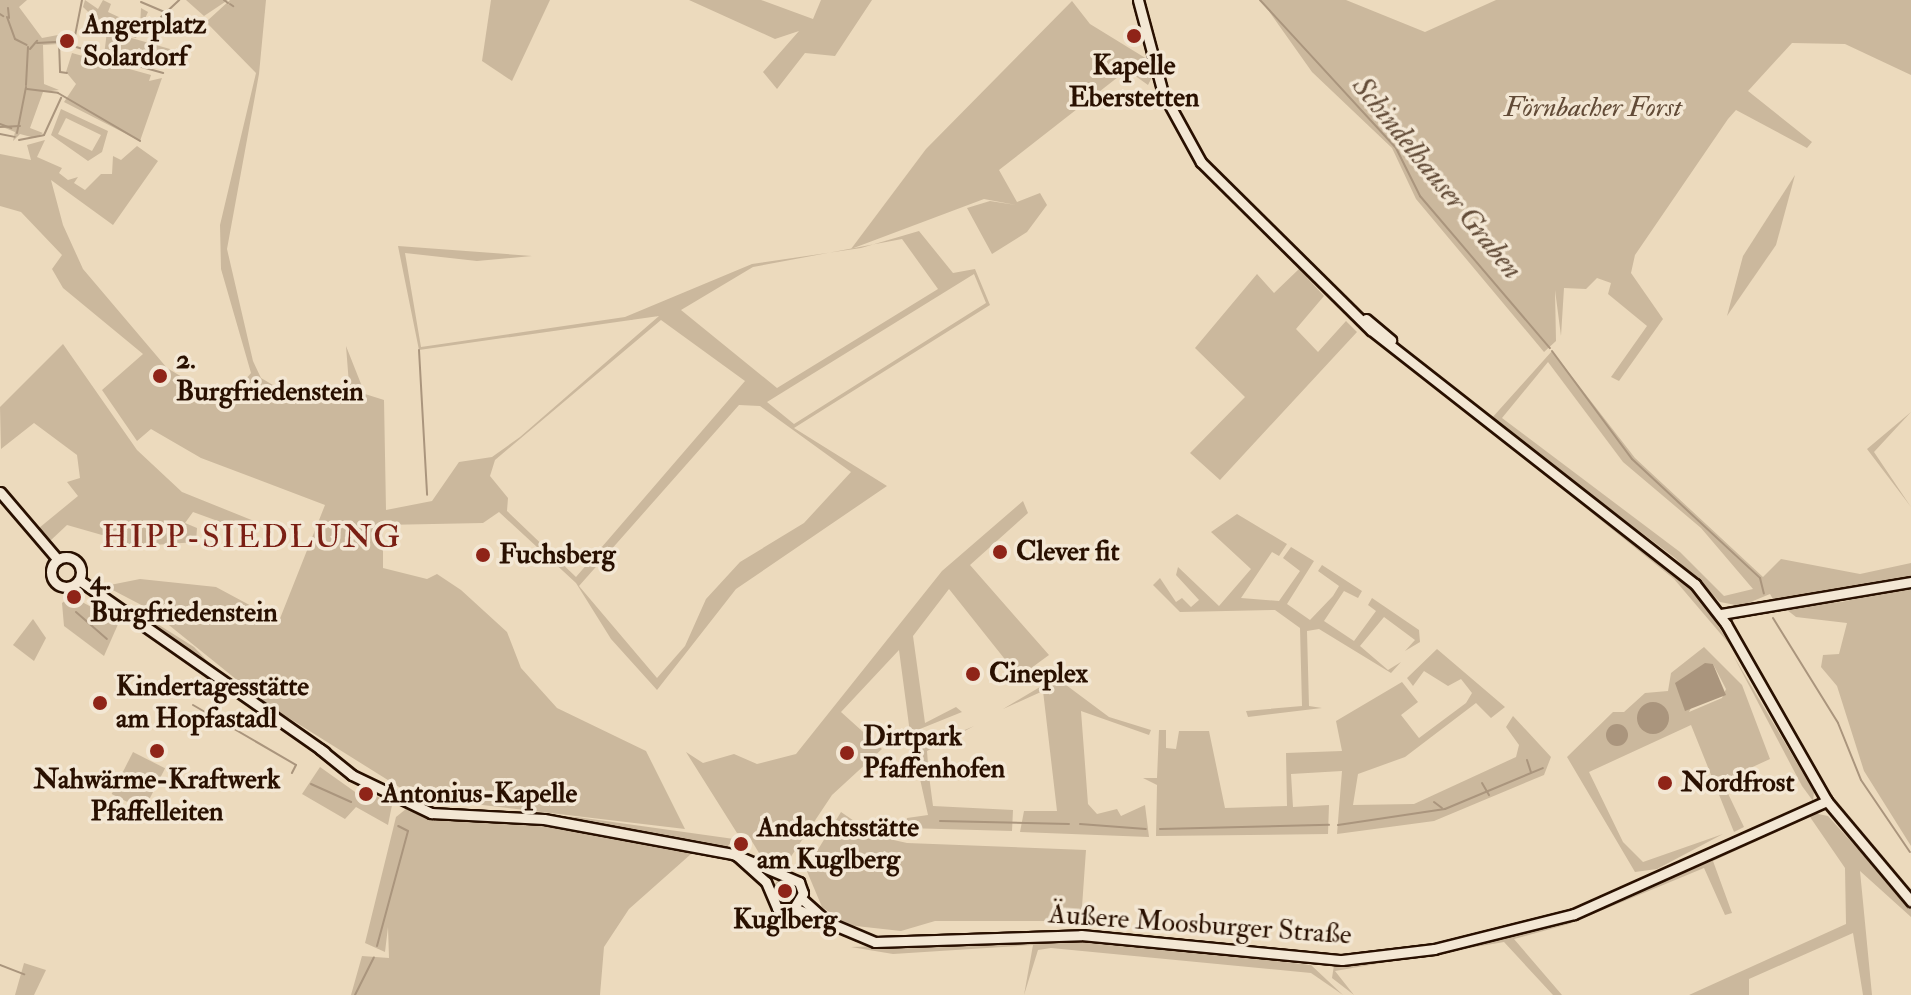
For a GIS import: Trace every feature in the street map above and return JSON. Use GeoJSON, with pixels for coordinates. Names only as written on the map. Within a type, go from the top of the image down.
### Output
{"type":"FeatureCollection","features":[{"type":"Feature","properties":{"kind":"street"},"geometry":{"type":"LineString","coordinates":[[1138,0],[1163,93],[1201,162],[1337,296],[1420,367],[1674,565],[1721,614],[1827,801],[1911,901]]}},
{"type":"Feature","properties":{"kind":"street"},"geometry":{"type":"LineString","coordinates":[[0,492],[58,560],[76,561],[79,580],[396,799],[443,816],[544,819],[736,855],[799,882],[802,899],[831,927]]}},
{"type":"Feature","properties":{"kind":"street"},"geometry":{"type":"LineString","coordinates":[[58,560],[55,582],[69,587],[79,580]]}},
{"type":"Feature","properties":{"kind":"street"},"geometry":{"type":"LineString","coordinates":[[1721,614],[1911,582]]}},
{"type":"Feature","properties":{"kind":"street","name":"Äußere Moosburger Straße"},"geometry":{"type":"LineString","coordinates":[[736,855],[769,887],[773,905],[794,908],[831,927],[900,944],[1081,935],[1309,960],[1378,957],[1574,914],[1827,801]]}},
{"type":"Feature","properties":{"kind":"street"},"geometry":{"type":"LineString","coordinates":[[769,887],[780,876]]}},
{"type":"Feature","properties":{"kind":"street"},"geometry":{"type":"LineString","coordinates":[[794,908],[802,899]]}},
{"type":"Feature","properties":{"kind":"green space"},"geometry":{"type":"Polygon","coordinates":[[[0,0],[27,0],[19,7],[42,38],[58,35],[59,44],[43,45],[44,84],[59,90],[43,92],[30,128],[43,133],[35,138],[20,134],[13,141],[15,132],[0,126],[0,0]]]}},
{"type":"Feature","properties":{"kind":"green space"},"geometry":{"type":"Polygon","coordinates":[[[85,0],[98,9],[103,0],[111,4],[108,12],[140,27],[141,8],[148,12],[136,38],[107,30],[83,7],[85,0]]]}},
{"type":"Feature","properties":{"kind":"green space"},"geometry":{"type":"Polygon","coordinates":[[[186,0],[228,0],[204,16],[186,0]]]}},
{"type":"Feature","properties":{"kind":"green space"},"geometry":{"type":"Polygon","coordinates":[[[230,0],[266,0],[259,74],[227,249],[253,361],[261,378],[290,395],[350,397],[346,346],[365,394],[384,400],[386,510],[432,501],[459,462],[492,457],[520,437],[659,316],[419,350],[398,246],[532,256],[477,261],[405,253],[421,347],[625,317],[752,264],[830,253],[753,267],[681,310],[777,388],[938,289],[902,239],[873,244],[919,231],[953,273],[975,269],[990,305],[794,428],[887,486],[736,589],[657,690],[611,639],[576,583],[499,512],[483,523],[383,525],[383,568],[427,579],[437,574],[461,590],[507,632],[521,668],[557,708],[646,751],[685,829],[415,797],[268,705],[149,609],[105,586],[140,579],[216,587],[279,621],[325,505],[201,458],[151,429],[137,441],[102,390],[143,354],[63,288],[52,269],[62,255],[21,212],[0,206],[0,154],[31,160],[27,145],[45,140],[37,157],[62,168],[59,173],[68,180],[78,177],[74,183],[85,190],[101,174],[112,174],[113,156],[121,160],[137,146],[158,161],[113,225],[51,180],[63,225],[83,269],[167,368],[221,400],[232,396],[251,373],[221,269],[220,225],[256,73],[206,22],[230,0]],[[974,274],[767,402],[794,424],[986,303],[974,274]],[[661,320],[495,460],[490,476],[508,498],[507,511],[576,577],[745,381],[661,320]],[[739,405],[579,586],[657,678],[685,646],[706,599],[740,562],[804,523],[851,472],[760,406],[739,405]]]}},
{"type":"Feature","properties":{"kind":"green space"},"geometry":{"type":"Polygon","coordinates":[[[491,0],[550,0],[512,81],[482,61],[491,0]]]}},
{"type":"Feature","properties":{"kind":"green space"},"geometry":{"type":"Polygon","coordinates":[[[689,0],[761,0],[813,19],[821,0],[872,0],[835,56],[805,53],[777,89],[763,72],[799,31],[775,39],[689,0]]]}},
{"type":"Feature","properties":{"kind":"green space","name":"Förnbacher Forst"},"geometry":{"type":"Polygon","coordinates":[[[1261,0],[1346,0],[1425,32],[1496,0],[1911,0],[1911,75],[1845,44],[1792,43],[1748,91],[1812,142],[1807,148],[1736,110],[1728,119],[1635,255],[1631,273],[1663,319],[1619,381],[1611,377],[1647,326],[1608,294],[1611,283],[1597,278],[1586,289],[1564,288],[1561,336],[1555,290],[1556,341],[1544,352],[1416,199],[1392,148],[1312,72],[1261,0]]]}},
{"type":"Feature","properties":{"kind":"green space"},"geometry":{"type":"Polygon","coordinates":[[[1072,1],[1090,24],[1147,59],[1153,75],[1148,85],[1127,70],[999,170],[1017,202],[1040,193],[1047,205],[1027,232],[992,254],[967,208],[990,201],[1016,205],[984,199],[851,249],[926,149],[1072,1]]]}},
{"type":"Feature","properties":{"kind":"green space"},"geometry":{"type":"Polygon","coordinates":[[[107,31],[170,49],[162,67],[104,56],[107,31]]]}},
{"type":"Feature","properties":{"kind":"green space"},"geometry":{"type":"Polygon","coordinates":[[[72,53],[151,75],[149,81],[162,78],[140,141],[64,102],[76,84],[66,72],[72,53]]]}},
{"type":"Feature","properties":{"kind":"green space"},"geometry":{"type":"Polygon","coordinates":[[[61,109],[108,131],[102,152],[88,161],[51,135],[61,109]],[[66,118],[58,134],[92,151],[101,135],[66,118]]]}},
{"type":"Feature","properties":{"kind":"green space"},"geometry":{"type":"Polygon","coordinates":[[[1795,175],[1776,245],[1727,316],[1743,256],[1795,175]]]}},
{"type":"Feature","properties":{"kind":"green space"},"geometry":{"type":"Polygon","coordinates":[[[1299,269],[1324,296],[1296,329],[1318,352],[1346,321],[1357,332],[1220,480],[1190,453],[1245,397],[1195,348],[1257,274],[1274,293],[1299,269]]]}},
{"type":"Feature","properties":{"kind":"green space"},"geometry":{"type":"Polygon","coordinates":[[[1369,334],[1663,562],[1701,600],[1731,646],[1674,579],[1369,334]]]}},
{"type":"Feature","properties":{"kind":"green space"},"geometry":{"type":"Polygon","coordinates":[[[63,344],[137,450],[182,492],[254,521],[248,532],[193,512],[185,523],[197,528],[196,542],[126,547],[120,529],[102,535],[67,525],[50,541],[39,528],[78,496],[67,482],[80,478],[77,455],[34,423],[1,449],[0,407],[63,344]]]}},
{"type":"Feature","properties":{"kind":"green space"},"geometry":{"type":"Polygon","coordinates":[[[1552,351],[1635,458],[1763,577],[1781,559],[1860,574],[1911,563],[1911,578],[1774,601],[1770,594],[1741,606],[1720,602],[1675,558],[1491,419],[1552,351]],[[1548,362],[1502,418],[1680,552],[1724,596],[1753,589],[1701,528],[1623,462],[1548,362]]]}},
{"type":"Feature","properties":{"kind":"green space"},"geometry":{"type":"Polygon","coordinates":[[[1911,412],[1874,452],[1911,507],[1867,449],[1911,412]]]}},
{"type":"Feature","properties":{"kind":"green space"},"geometry":{"type":"Polygon","coordinates":[[[1023,501],[1028,513],[970,565],[1049,655],[1019,677],[949,589],[913,636],[925,723],[956,707],[962,712],[910,733],[899,650],[841,712],[882,749],[832,795],[788,861],[764,861],[748,835],[737,833],[686,752],[703,763],[734,754],[757,764],[796,754],[942,571],[1023,501]]]}},
{"type":"Feature","properties":{"kind":"green space"},"geometry":{"type":"Polygon","coordinates":[[[1237,514],[1287,544],[1279,556],[1272,552],[1241,598],[1279,601],[1300,571],[1283,558],[1291,547],[1314,561],[1287,604],[1310,620],[1333,596],[1339,586],[1318,571],[1322,565],[1362,591],[1358,598],[1344,591],[1324,621],[1354,641],[1376,611],[1368,605],[1372,598],[1419,630],[1420,642],[1405,651],[1415,640],[1384,617],[1360,646],[1388,670],[1401,662],[1391,673],[1319,629],[1307,631],[1309,706],[1322,708],[1248,717],[1246,711],[1302,706],[1300,628],[1275,610],[1180,612],[1153,585],[1160,578],[1176,602],[1182,598],[1191,607],[1199,600],[1176,575],[1178,567],[1219,606],[1251,569],[1211,532],[1237,514]]]}},
{"type":"Feature","properties":{"kind":"green space"},"geometry":{"type":"Polygon","coordinates":[[[1911,585],[1911,846],[1864,771],[1837,686],[1821,667],[1823,655],[1839,654],[1847,623],[1796,617],[1782,606],[1842,602],[1911,585]]]}},
{"type":"Feature","properties":{"kind":"green space"},"geometry":{"type":"Polygon","coordinates":[[[71,596],[119,622],[104,656],[64,626],[62,603],[71,596]]]}},
{"type":"Feature","properties":{"kind":"green space"},"geometry":{"type":"Polygon","coordinates":[[[113,596],[194,647],[233,688],[134,611],[113,596]]]}},
{"type":"Feature","properties":{"kind":"green space"},"geometry":{"type":"Polygon","coordinates":[[[33,619],[46,638],[34,661],[13,645],[33,619]]]}},
{"type":"Feature","properties":{"kind":"green space"},"geometry":{"type":"Polygon","coordinates":[[[1704,647],[1742,685],[1770,759],[1722,781],[1744,827],[1734,832],[1691,725],[1589,772],[1623,842],[1643,862],[1723,834],[1657,869],[1635,872],[1567,757],[1613,712],[1624,712],[1645,693],[1668,691],[1671,673],[1704,647]],[[1713,664],[1689,712],[1722,698],[1726,689],[1713,664]]]}},
{"type":"Feature","properties":{"kind":"green space"},"geometry":{"type":"Polygon","coordinates":[[[1437,649],[1505,707],[1491,718],[1476,703],[1405,757],[1358,774],[1353,805],[1414,804],[1516,757],[1519,745],[1506,727],[1513,716],[1551,757],[1544,775],[1434,821],[1337,834],[1342,771],[1291,774],[1293,807],[1329,805],[1328,834],[1156,836],[1157,785],[1143,778],[1157,778],[1159,730],[1166,730],[1166,748],[1176,749],[1179,731],[1209,731],[1225,808],[1287,806],[1286,753],[1342,751],[1336,721],[1402,682],[1418,702],[1401,715],[1419,738],[1466,703],[1472,693],[1461,679],[1448,686],[1424,671],[1413,686],[1407,678],[1437,649]]]}},
{"type":"Feature","properties":{"kind":"green space"},"geometry":{"type":"Polygon","coordinates":[[[1733,655],[1814,792],[1813,801],[1802,786],[1733,655]]]}},
{"type":"Feature","properties":{"kind":"green space"},"geometry":{"type":"Polygon","coordinates":[[[1062,682],[1109,717],[1151,730],[1149,735],[1081,711],[1088,804],[1097,814],[1117,809],[1121,816],[1145,805],[1149,837],[1020,832],[1024,811],[1057,811],[1043,691],[1003,709],[1045,684],[1062,682]]]}},
{"type":"Feature","properties":{"kind":"green space"},"geometry":{"type":"Polygon","coordinates":[[[974,726],[927,751],[928,764],[942,763],[928,768],[933,806],[1013,810],[1012,831],[906,828],[907,818],[928,815],[914,752],[974,726]]]}},
{"type":"Feature","properties":{"kind":"green space"},"geometry":{"type":"Polygon","coordinates":[[[133,752],[165,768],[144,810],[112,794],[133,752]]]}},
{"type":"Feature","properties":{"kind":"green space"},"geometry":{"type":"Polygon","coordinates":[[[320,767],[365,799],[371,793],[392,805],[388,825],[356,807],[345,819],[302,794],[320,767]]]}},
{"type":"Feature","properties":{"kind":"green space"},"geometry":{"type":"Polygon","coordinates":[[[406,809],[428,819],[543,824],[713,851],[691,854],[629,909],[604,947],[600,995],[351,995],[362,956],[389,958],[388,927],[385,952],[365,943],[396,817],[406,809]]]}},
{"type":"Feature","properties":{"kind":"green space"},"geometry":{"type":"Polygon","coordinates":[[[841,812],[876,836],[907,843],[1086,850],[1081,921],[935,921],[901,931],[847,925],[822,907],[806,869],[841,812]]]}},
{"type":"Feature","properties":{"kind":"green space"},"geometry":{"type":"Polygon","coordinates":[[[1813,813],[1828,816],[1911,908],[1911,917],[1860,871],[1872,995],[1863,995],[1853,933],[1749,979],[1749,995],[1689,995],[1846,924],[1845,868],[1810,817],[1713,861],[1732,913],[1725,915],[1704,868],[1569,924],[1514,939],[1562,995],[1553,995],[1504,942],[1335,971],[1354,995],[1332,978],[1334,965],[1569,919],[1813,813]]]}},
{"type":"Feature","properties":{"kind":"green space"},"geometry":{"type":"Polygon","coordinates":[[[516,814],[577,817],[734,839],[727,847],[516,814]]]}},
{"type":"Feature","properties":{"kind":"green space"},"geometry":{"type":"Polygon","coordinates":[[[786,878],[795,882],[799,891],[795,900],[786,904],[777,900],[773,891],[777,882],[786,878]]]}},
{"type":"Feature","properties":{"kind":"green space"},"geometry":{"type":"Polygon","coordinates":[[[1089,939],[1311,965],[1343,995],[1311,973],[1051,948],[1038,950],[1024,995],[1033,945],[893,954],[851,947],[1089,939]]]}},
{"type":"Feature","properties":{"kind":"green space"},"geometry":{"type":"Polygon","coordinates":[[[24,963],[46,970],[34,995],[15,995],[24,963]]]}},
{"type":"Feature","properties":{"kind":"shaded area"},"geometry":{"type":"Polygon","coordinates":[[[1705,663],[1713,664],[1726,695],[1685,711],[1675,683],[1705,663]]]}},
{"type":"Feature","properties":{"kind":"shaded area"},"geometry":{"type":"Polygon","coordinates":[[[1653,702],[1664,707],[1669,718],[1664,729],[1653,734],[1642,729],[1637,718],[1642,707],[1653,702]]]}},
{"type":"Feature","properties":{"kind":"shaded area"},"geometry":{"type":"Polygon","coordinates":[[[1613,724],[1621,724],[1628,735],[1621,746],[1613,746],[1606,739],[1606,731],[1613,724]]]}},
{"type":"Feature","properties":{"kind":"waterway"},"geometry":{"type":"LineString","coordinates":[[82,0],[73,46],[115,59]]}},
{"type":"Feature","properties":{"kind":"waterway"},"geometry":{"type":"LineString","coordinates":[[161,17],[179,0]]}},
{"type":"Feature","properties":{"kind":"waterway"},"geometry":{"type":"LineString","coordinates":[[224,0],[228,3]]}},
{"type":"Feature","properties":{"kind":"waterway","name":"Schindelhauser Graben"},"geometry":{"type":"LineString","coordinates":[[1260,0],[1396,148],[1420,196],[1550,348]]}},
{"type":"Feature","properties":{"kind":"waterway"},"geometry":{"type":"LineString","coordinates":[[141,2],[169,14]]}},
{"type":"Feature","properties":{"kind":"waterway"},"geometry":{"type":"LineString","coordinates":[[8,8],[9,18]]}},
{"type":"Feature","properties":{"kind":"waterway"},"geometry":{"type":"LineString","coordinates":[[7,17],[15,39],[27,45]]}},
{"type":"Feature","properties":{"kind":"waterway"},"geometry":{"type":"LineString","coordinates":[[30,49],[37,41]]}},
{"type":"Feature","properties":{"kind":"waterway"},"geometry":{"type":"LineString","coordinates":[[37,43],[59,42],[60,72],[67,73]]}},
{"type":"Feature","properties":{"kind":"waterway"},"geometry":{"type":"LineString","coordinates":[[26,85],[28,47]]}},
{"type":"Feature","properties":{"kind":"waterway"},"geometry":{"type":"LineString","coordinates":[[117,60],[163,73]]}},
{"type":"Feature","properties":{"kind":"waterway"},"geometry":{"type":"LineString","coordinates":[[17,133],[26,87]]}},
{"type":"Feature","properties":{"kind":"waterway"},"geometry":{"type":"LineString","coordinates":[[27,89],[58,93],[140,141]]}},
{"type":"Feature","properties":{"kind":"waterway"},"geometry":{"type":"LineString","coordinates":[[19,140],[44,135],[61,98]]}},
{"type":"Feature","properties":{"kind":"waterway"},"geometry":{"type":"LineString","coordinates":[[0,124],[11,128]]}},
{"type":"Feature","properties":{"kind":"waterway"},"geometry":{"type":"LineString","coordinates":[[0,127],[20,126]]}},
{"type":"Feature","properties":{"kind":"waterway"},"geometry":{"type":"LineString","coordinates":[[0,134],[15,137]]}},
{"type":"Feature","properties":{"kind":"waterway"},"geometry":{"type":"LineString","coordinates":[[1347,312],[1359,325]]}},
{"type":"Feature","properties":{"kind":"waterway"},"geometry":{"type":"LineString","coordinates":[[1374,338],[1659,561]]}},
{"type":"Feature","properties":{"kind":"waterway"},"geometry":{"type":"LineString","coordinates":[[419,350],[427,495]]}},
{"type":"Feature","properties":{"kind":"waterway","name":"Schindelhauser Graben"},"geometry":{"type":"LineString","coordinates":[[1552,351],[1632,459],[1760,578],[1764,594]]}},
{"type":"Feature","properties":{"kind":"waterway"},"geometry":{"type":"LineString","coordinates":[[76,612],[107,639]]}},
{"type":"Feature","properties":{"kind":"waterway","name":"Schindelhauser Graben"},"geometry":{"type":"LineString","coordinates":[[1773,618],[1838,723],[1861,780],[1910,852]]}},
{"type":"Feature","properties":{"kind":"waterway"},"geometry":{"type":"LineString","coordinates":[[193,705],[296,765],[292,773]]}},
{"type":"Feature","properties":{"kind":"waterway"},"geometry":{"type":"LineString","coordinates":[[1527,760],[1531,772]]}},
{"type":"Feature","properties":{"kind":"waterway"},"geometry":{"type":"LineString","coordinates":[[1338,825],[1445,809],[1543,768]]}},
{"type":"Feature","properties":{"kind":"waterway"},"geometry":{"type":"LineString","coordinates":[[1482,783],[1489,795]]}},
{"type":"Feature","properties":{"kind":"waterway"},"geometry":{"type":"LineString","coordinates":[[311,784],[351,802]]}},
{"type":"Feature","properties":{"kind":"waterway"},"geometry":{"type":"LineString","coordinates":[[1434,802],[1442,808]]}},
{"type":"Feature","properties":{"kind":"waterway"},"geometry":{"type":"LineString","coordinates":[[940,821],[1069,824]]}},
{"type":"Feature","properties":{"kind":"waterway"},"geometry":{"type":"LineString","coordinates":[[1080,824],[1146,829]]}},
{"type":"Feature","properties":{"kind":"waterway"},"geometry":{"type":"LineString","coordinates":[[1160,829],[1329,825]]}},
{"type":"Feature","properties":{"kind":"waterway"},"geometry":{"type":"LineString","coordinates":[[377,946],[408,831],[398,826]]}},
{"type":"Feature","properties":{"kind":"waterway"},"geometry":{"type":"LineString","coordinates":[[355,995],[374,957]]}},
{"type":"Feature","properties":{"kind":"waterway"},"geometry":{"type":"LineString","coordinates":[[0,965],[24,974]]}},
{"type":"Feature","properties":{"kind":"place","name":"Kapelle Eberstetten"},"geometry":{"type":"Point","coordinates":[1134,36]}},
{"type":"Feature","properties":{"kind":"place","name":"Angerplatz Solardorf"},"geometry":{"type":"Point","coordinates":[67,41]}},
{"type":"Feature","properties":{"kind":"place","name":"2. Burgfriedenstein"},"geometry":{"type":"Point","coordinates":[160,376]}},
{"type":"Feature","properties":{"kind":"place","name":"Clever fit"},"geometry":{"type":"Point","coordinates":[1000,552]}},
{"type":"Feature","properties":{"kind":"place","name":"Fuchsberg"},"geometry":{"type":"Point","coordinates":[483,555]}},
{"type":"Feature","properties":{"kind":"place","name":"4. Burgfriedenstein"},"geometry":{"type":"Point","coordinates":[74,597]}},
{"type":"Feature","properties":{"kind":"place","name":"Cineplex"},"geometry":{"type":"Point","coordinates":[973,674]}},
{"type":"Feature","properties":{"kind":"place","name":"Kindertagesstätte am Hopfastadl"},"geometry":{"type":"Point","coordinates":[100,703]}},
{"type":"Feature","properties":{"kind":"place","name":"Nahwärme-Kraftwerk Pfaffelleiten"},"geometry":{"type":"Point","coordinates":[157,751]}},
{"type":"Feature","properties":{"kind":"place","name":"Dirtpark Pfaffenhofen"},"geometry":{"type":"Point","coordinates":[847,753]}},
{"type":"Feature","properties":{"kind":"place","name":"Nordfrost"},"geometry":{"type":"Point","coordinates":[1665,783]}},
{"type":"Feature","properties":{"kind":"place","name":"Antonius-Kapelle"},"geometry":{"type":"Point","coordinates":[366,794]}},
{"type":"Feature","properties":{"kind":"place","name":"Andachtsstätte am Kuglberg"},"geometry":{"type":"Point","coordinates":[741,844]}},
{"type":"Feature","properties":{"kind":"place","name":"Kuglberg"},"geometry":{"type":"Point","coordinates":[785,891]}},
{"type":"Feature","properties":{"kind":"district","name":"HIPP-SIEDLUNG"},"geometry":{"type":"Point","coordinates":[252,537]}}]}
